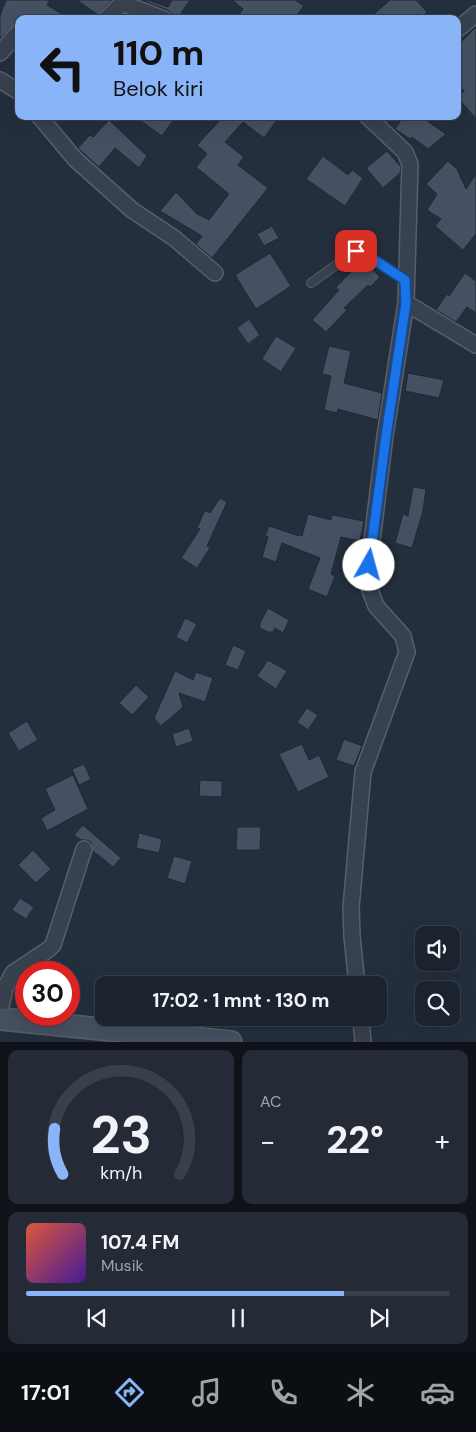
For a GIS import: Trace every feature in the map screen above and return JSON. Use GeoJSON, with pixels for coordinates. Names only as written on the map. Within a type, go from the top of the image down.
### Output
{"type":"FeatureCollection","features":[{"type":"Feature","properties":{"kind":"main road"},"geometry":{"type":"LineString","coordinates":[[0,1019],[231,1042]]}},
{"type":"Feature","properties":{"kind":"street"},"geometry":{"type":"LineString","coordinates":[[109,15],[120,1],[154,15]]}},
{"type":"Feature","properties":{"kind":"street"},"geometry":{"type":"LineString","coordinates":[[461,26],[476,14]]}},
{"type":"Feature","properties":{"kind":"street"},"geometry":{"type":"LineString","coordinates":[[0,53],[15,36]]}},
{"type":"Feature","properties":{"kind":"street"},"geometry":{"type":"LineString","coordinates":[[0,80],[15,89]]}},
{"type":"Feature","properties":{"kind":"street"},"geometry":{"type":"LineString","coordinates":[[42,120],[75,159],[89,172],[132,210],[174,238],[215,273]]}},
{"type":"Feature","properties":{"kind":"street"},"geometry":{"type":"LineString","coordinates":[[356,976],[351,908],[363,772],[407,652],[403,636],[376,606],[370,590],[369,565],[406,303],[405,280],[410,164],[405,152],[377,120]]}},
{"type":"Feature","properties":{"kind":"street"},"geometry":{"type":"LineString","coordinates":[[406,303],[476,345]]}},
{"type":"Feature","properties":{"kind":"street"},"geometry":{"type":"LineString","coordinates":[[0,1011],[5,988],[13,973],[53,945],[84,849]]}},
{"type":"Feature","properties":{"kind":"street"},"geometry":{"type":"LineString","coordinates":[[362,1026],[363,1042]]}},
{"type":"Feature","properties":{"kind":"lane"},"geometry":{"type":"LineString","coordinates":[[311,283],[356,251],[362,252],[405,280]]}},
{"type":"Feature","properties":{"kind":"building"},"geometry":{"type":"Polygon","coordinates":[[[6,0],[50,0],[47,5],[63,15],[15,15],[15,24],[0,39],[0,16],[6,0]]]}},
{"type":"Feature","properties":{"kind":"building"},"geometry":{"type":"Polygon","coordinates":[[[77,0],[112,0],[98,15],[77,0]]]}},
{"type":"Feature","properties":{"kind":"building"},"geometry":{"type":"Polygon","coordinates":[[[147,0],[168,7],[172,0],[190,0],[181,13],[186,15],[172,15],[168,10],[146,2],[147,0]]]}},
{"type":"Feature","properties":{"kind":"building"},"geometry":{"type":"Polygon","coordinates":[[[232,0],[295,0],[304,6],[297,15],[239,15],[243,9],[232,0]]]}},
{"type":"Feature","properties":{"kind":"building"},"geometry":{"type":"Polygon","coordinates":[[[390,0],[416,0],[427,12],[424,15],[373,15],[390,0]]]}},
{"type":"Feature","properties":{"kind":"building"},"geometry":{"type":"Polygon","coordinates":[[[476,27],[476,119],[461,102],[461,94],[464,91],[461,88],[461,42],[476,27]]]}},
{"type":"Feature","properties":{"kind":"building"},"geometry":{"type":"Polygon","coordinates":[[[109,120],[147,156],[139,168],[115,148],[99,167],[78,148],[90,135],[93,137],[109,120]]]}},
{"type":"Feature","properties":{"kind":"building"},"geometry":{"type":"Polygon","coordinates":[[[140,120],[173,120],[162,136],[140,120]]]}},
{"type":"Feature","properties":{"kind":"building"},"geometry":{"type":"Polygon","coordinates":[[[220,120],[277,120],[264,138],[243,122],[225,142],[244,157],[238,165],[268,188],[212,258],[196,244],[202,236],[160,211],[176,192],[197,214],[209,220],[229,194],[196,167],[207,154],[197,145],[220,120]]]}},
{"type":"Feature","properties":{"kind":"building"},"geometry":{"type":"Polygon","coordinates":[[[401,120],[426,120],[446,134],[428,149],[412,137],[410,139],[395,129],[401,120]]]}},
{"type":"Feature","properties":{"kind":"building"},"geometry":{"type":"Polygon","coordinates":[[[387,151],[401,167],[400,173],[383,188],[366,168],[387,151]]]}},
{"type":"Feature","properties":{"kind":"building"},"geometry":{"type":"Polygon","coordinates":[[[323,156],[348,175],[352,170],[363,178],[345,206],[306,179],[323,156]]]}},
{"type":"Feature","properties":{"kind":"building"},"geometry":{"type":"Polygon","coordinates":[[[448,161],[457,169],[466,189],[476,174],[476,234],[463,250],[435,226],[441,219],[427,210],[437,194],[426,184],[448,161]]]}},
{"type":"Feature","properties":{"kind":"building"},"geometry":{"type":"Polygon","coordinates":[[[272,226],[279,238],[264,246],[257,234],[272,226]]]}},
{"type":"Feature","properties":{"kind":"building"},"geometry":{"type":"Polygon","coordinates":[[[270,253],[291,286],[256,309],[235,275],[270,253]]]}},
{"type":"Feature","properties":{"kind":"building"},"geometry":{"type":"Polygon","coordinates":[[[363,260],[380,277],[370,287],[368,285],[344,308],[347,310],[326,332],[312,320],[339,290],[336,287],[363,260]]]}},
{"type":"Feature","properties":{"kind":"building"},"geometry":{"type":"Polygon","coordinates":[[[465,273],[476,281],[476,313],[467,307],[456,322],[436,310],[447,294],[449,296],[465,273]]]}},
{"type":"Feature","properties":{"kind":"building"},"geometry":{"type":"Polygon","coordinates":[[[249,319],[260,335],[248,344],[237,328],[249,319]]]}},
{"type":"Feature","properties":{"kind":"building"},"geometry":{"type":"Polygon","coordinates":[[[276,336],[296,348],[281,372],[262,359],[276,336]]]}},
{"type":"Feature","properties":{"kind":"building"},"geometry":{"type":"Polygon","coordinates":[[[329,346],[351,351],[344,383],[382,393],[378,420],[338,409],[337,413],[324,410],[331,376],[322,374],[329,346]]]}},
{"type":"Feature","properties":{"kind":"building"},"geometry":{"type":"Polygon","coordinates":[[[408,373],[444,380],[439,398],[405,391],[408,373]]]}},
{"type":"Feature","properties":{"kind":"building"},"geometry":{"type":"Polygon","coordinates":[[[413,487],[426,489],[423,511],[412,548],[395,543],[403,514],[408,516],[413,487]]]}},
{"type":"Feature","properties":{"kind":"building"},"geometry":{"type":"Polygon","coordinates":[[[220,498],[227,502],[207,546],[210,548],[197,568],[181,558],[200,529],[197,528],[205,510],[210,513],[220,498]]]}},
{"type":"Feature","properties":{"kind":"building"},"geometry":{"type":"Polygon","coordinates":[[[308,514],[331,520],[332,515],[364,521],[360,541],[341,537],[331,574],[335,576],[327,597],[308,589],[320,558],[282,543],[276,562],[262,557],[268,537],[265,536],[269,526],[302,536],[308,514]]]}},
{"type":"Feature","properties":{"kind":"building"},"geometry":{"type":"Polygon","coordinates":[[[268,608],[289,620],[283,633],[275,628],[273,632],[268,632],[260,628],[260,623],[268,608]]]}},
{"type":"Feature","properties":{"kind":"building"},"geometry":{"type":"Polygon","coordinates":[[[185,618],[197,624],[187,643],[176,637],[185,618]]]}},
{"type":"Feature","properties":{"kind":"building"},"geometry":{"type":"Polygon","coordinates":[[[233,645],[246,651],[238,670],[225,665],[233,645]]]}},
{"type":"Feature","properties":{"kind":"building"},"geometry":{"type":"Polygon","coordinates":[[[268,660],[287,671],[276,689],[257,676],[268,660]]]}},
{"type":"Feature","properties":{"kind":"building"},"geometry":{"type":"Polygon","coordinates":[[[175,671],[193,680],[196,672],[213,678],[205,702],[179,693],[183,707],[161,726],[154,718],[175,671]]]}},
{"type":"Feature","properties":{"kind":"building"},"geometry":{"type":"Polygon","coordinates":[[[136,685],[149,697],[132,715],[119,703],[136,685]]]}},
{"type":"Feature","properties":{"kind":"building"},"geometry":{"type":"Polygon","coordinates":[[[307,708],[318,715],[308,730],[297,722],[307,708]]]}},
{"type":"Feature","properties":{"kind":"building"},"geometry":{"type":"Polygon","coordinates":[[[27,721],[38,740],[19,751],[8,733],[27,721]]]}},
{"type":"Feature","properties":{"kind":"building"},"geometry":{"type":"Polygon","coordinates":[[[189,728],[193,741],[176,747],[172,734],[189,728]]]}},
{"type":"Feature","properties":{"kind":"building"},"geometry":{"type":"Polygon","coordinates":[[[344,739],[362,746],[354,766],[336,760],[344,739]]]}},
{"type":"Feature","properties":{"kind":"building"},"geometry":{"type":"Polygon","coordinates":[[[302,744],[309,760],[319,755],[329,777],[298,792],[279,754],[302,744]]]}},
{"type":"Feature","properties":{"kind":"building"},"geometry":{"type":"Polygon","coordinates":[[[84,764],[91,779],[79,785],[72,769],[84,764]]]}},
{"type":"Feature","properties":{"kind":"building"},"geometry":{"type":"Polygon","coordinates":[[[73,775],[88,809],[47,831],[41,818],[55,810],[45,789],[73,775]]]}},
{"type":"Feature","properties":{"kind":"building"},"geometry":{"type":"Polygon","coordinates":[[[200,780],[222,781],[222,797],[199,796],[200,780]]]}},
{"type":"Feature","properties":{"kind":"building"},"geometry":{"type":"Polygon","coordinates":[[[83,825],[121,858],[113,867],[93,851],[91,842],[81,840],[74,835],[83,825]]]}},
{"type":"Feature","properties":{"kind":"building"},"geometry":{"type":"Polygon","coordinates":[[[237,827],[261,827],[260,850],[236,850],[237,827]]]}},
{"type":"Feature","properties":{"kind":"building"},"geometry":{"type":"Polygon","coordinates":[[[139,833],[162,839],[159,853],[136,848],[139,833]]]}},
{"type":"Feature","properties":{"kind":"building"},"geometry":{"type":"Polygon","coordinates":[[[33,850],[51,869],[36,883],[18,865],[33,850]]]}},
{"type":"Feature","properties":{"kind":"building"},"geometry":{"type":"Polygon","coordinates":[[[174,856],[192,861],[185,884],[167,878],[174,856]]]}},
{"type":"Feature","properties":{"kind":"building"},"geometry":{"type":"Polygon","coordinates":[[[20,898],[34,907],[26,919],[12,910],[20,898]]]}},
{"type":"Feature","properties":{"kind":"route"},"geometry":{"type":"LineString","coordinates":[[356,251],[362,252],[405,280],[406,303],[369,565]]}}]}
